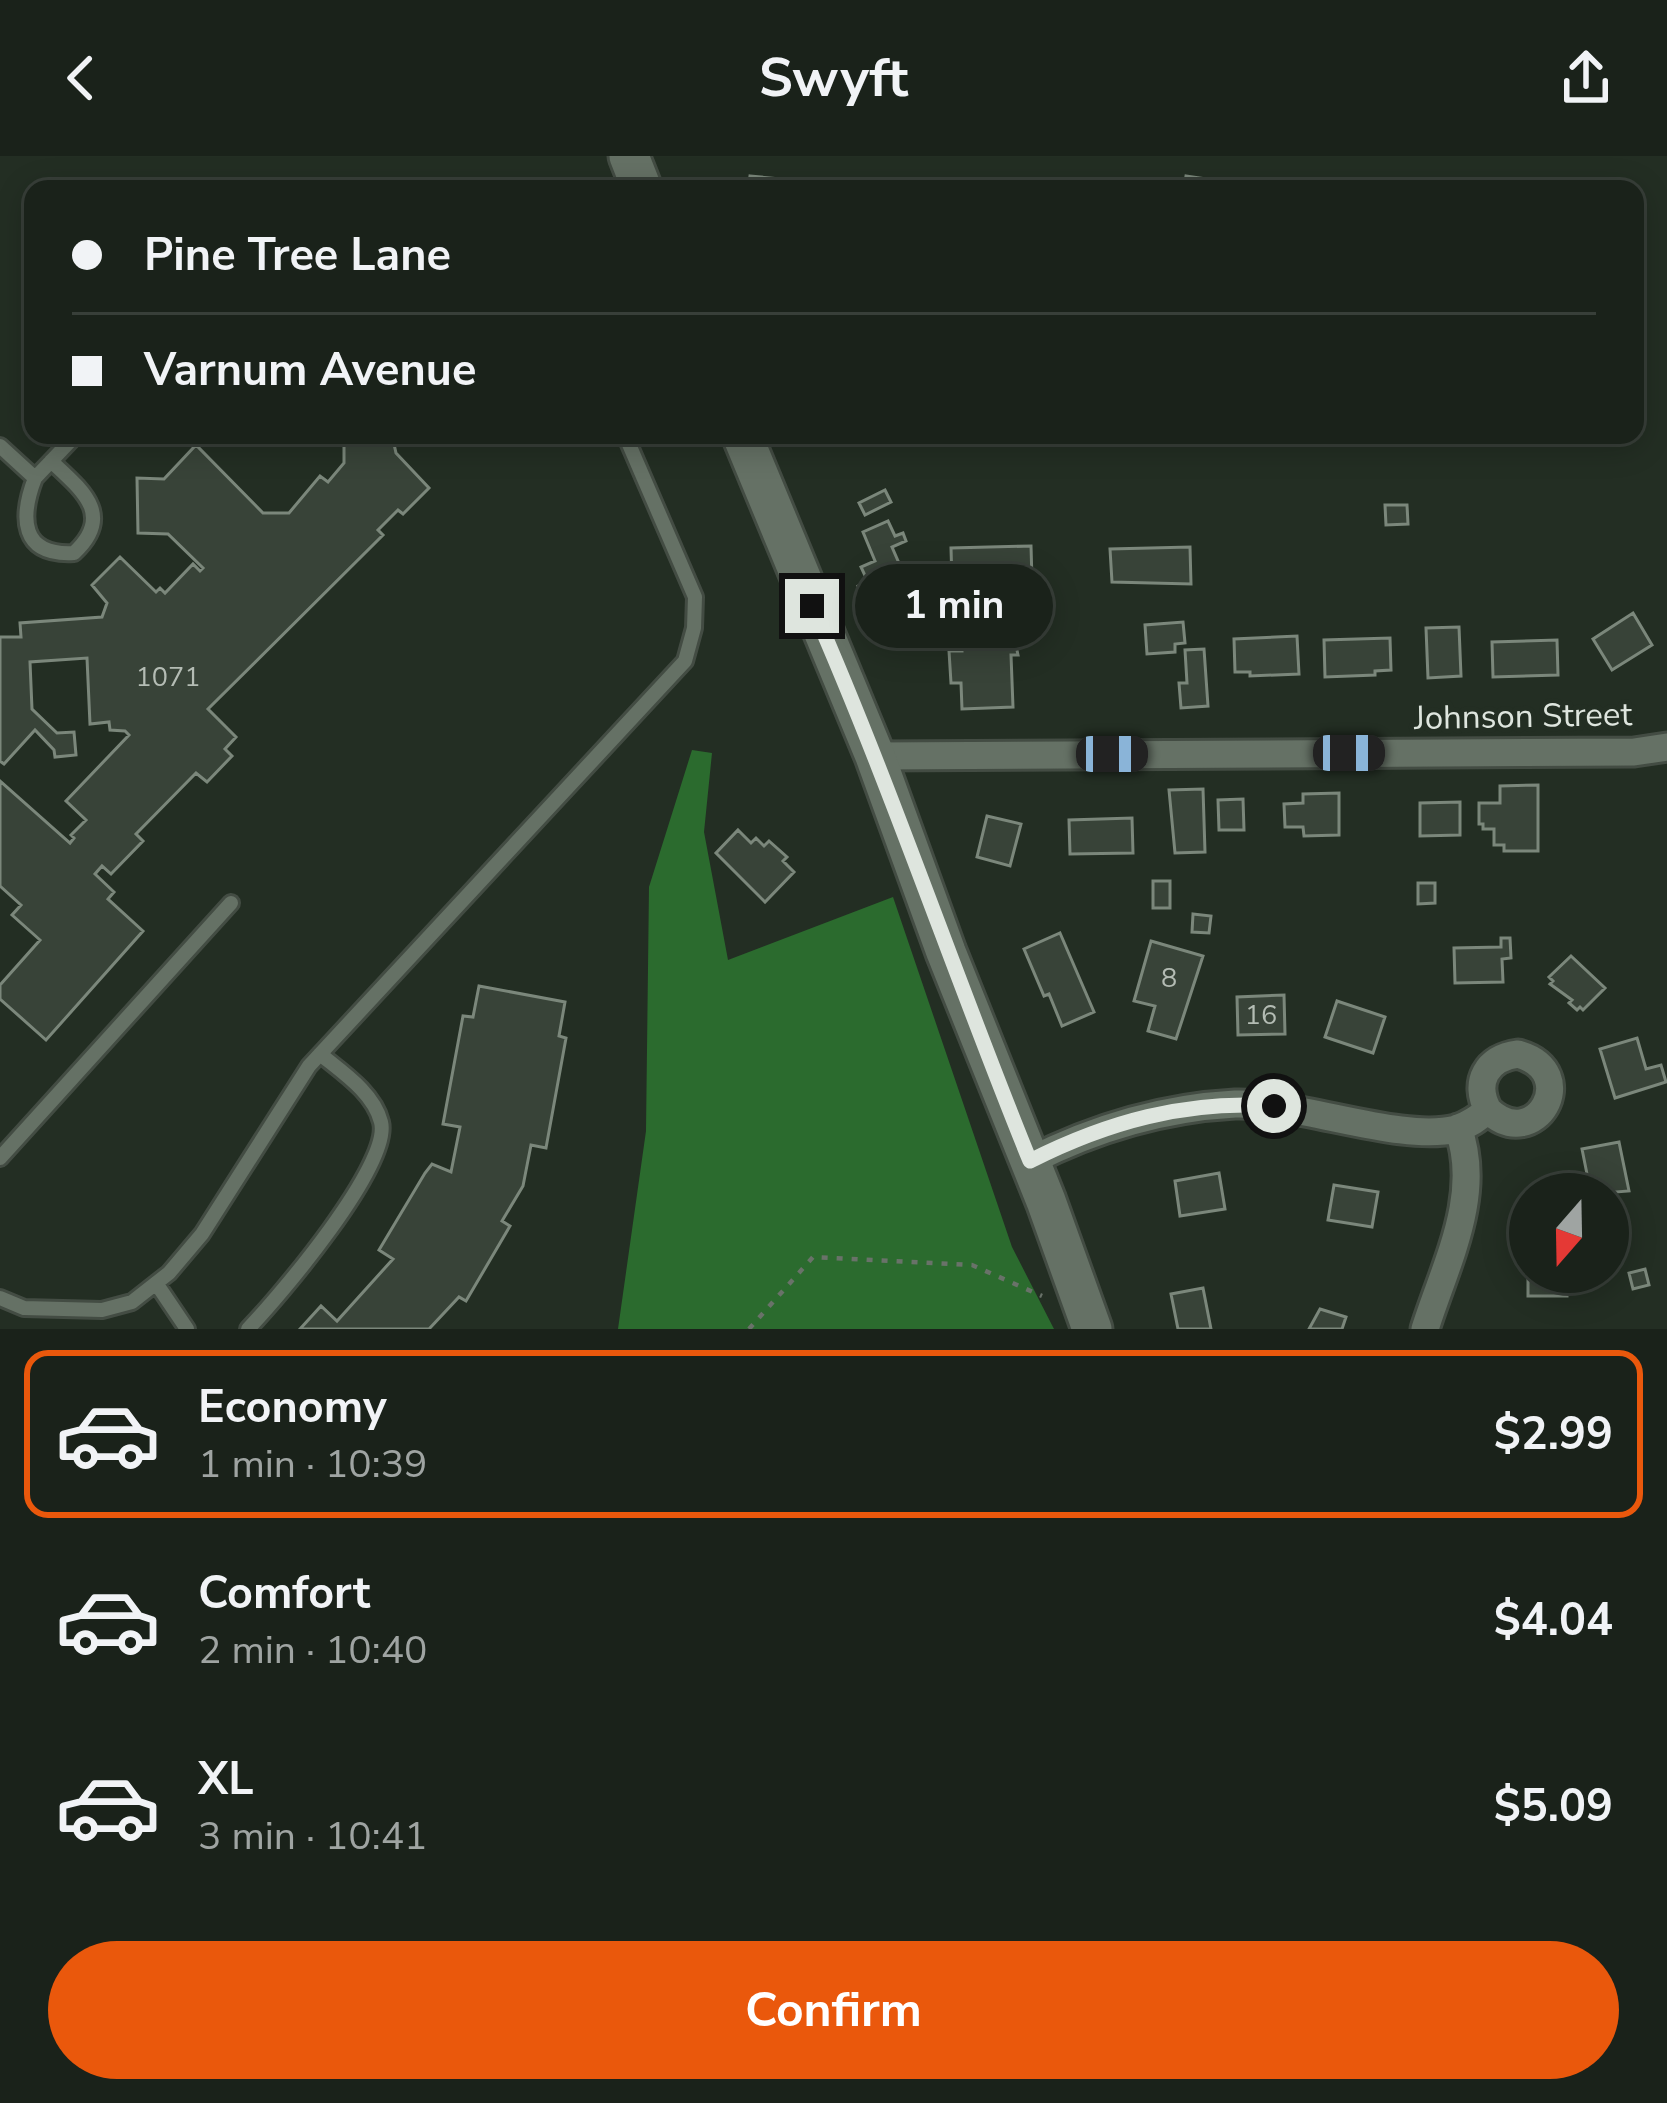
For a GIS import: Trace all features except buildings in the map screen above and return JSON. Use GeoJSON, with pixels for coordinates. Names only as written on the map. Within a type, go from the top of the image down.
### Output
{"type":"FeatureCollection","features":[{"type":"Feature","properties":{"kind":"main road"},"geometry":{"type":"LineString","coordinates":[[746,444],[875,756],[1089,1322]]}},
{"type":"Feature","properties":{"kind":"street","name":"Johnson Street"},"geometry":{"type":"LineString","coordinates":[[875,756],[1610,752],[1667,746]]}},
{"type":"Feature","properties":{"kind":"street"},"geometry":{"type":"LineString","coordinates":[[1030,1161],[1067,1142],[1139,1117],[1239,1104],[1317,1112],[1419,1132],[1458,1128],[1488,1110]]}},
{"type":"Feature","properties":{"kind":"street"},"geometry":{"type":"LineString","coordinates":[[1425,1329],[1468,1185],[1458,1128]]}},
{"type":"Feature","properties":{"kind":"lane"},"geometry":{"type":"LineString","coordinates":[[51,461],[80,488],[92,507],[94,525],[74,553],[60,554],[39,545],[26,527],[24,506],[35,478],[51,461],[67,444]]}},
{"type":"Feature","properties":{"kind":"lane"},"geometry":{"type":"LineString","coordinates":[[0,1298],[24,1308],[102,1310],[132,1302],[156,1283],[202,1234],[320,1054],[685,661],[694,628],[695,596],[629,444]]}},
{"type":"Feature","properties":{"kind":"lane"},"geometry":{"type":"LineString","coordinates":[[0,446],[35,478]]}},
{"type":"Feature","properties":{"kind":"lane"},"geometry":{"type":"LineString","coordinates":[[0,1158],[231,903]]}},
{"type":"Feature","properties":{"kind":"lane"},"geometry":{"type":"LineString","coordinates":[[248,1329],[288,1287],[328,1232],[383,1138],[381,1118],[370,1100],[320,1054]]}},
{"type":"Feature","properties":{"kind":"lane"},"geometry":{"type":"LineString","coordinates":[[156,1283],[187,1329]]}},
{"type":"Feature","properties":{"kind":"path"},"geometry":{"type":"LineString","coordinates":[[749,1329],[813,1257],[972,1265],[1089,1322]]}},
{"type":"Feature","properties":{"kind":"green space"},"geometry":{"type":"Polygon","coordinates":[[[692,750],[712,753],[704,832],[728,960],[893,897],[1012,1247],[1054,1329],[618,1329],[646,1131],[649,887],[692,750]]]}},
{"type":"Feature","properties":{"kind":"route"},"geometry":{"type":"LineString","coordinates":[[812,606],[875,756],[946,952],[1030,1161],[1067,1142],[1139,1117],[1239,1104],[1274,1106]]}}]}
